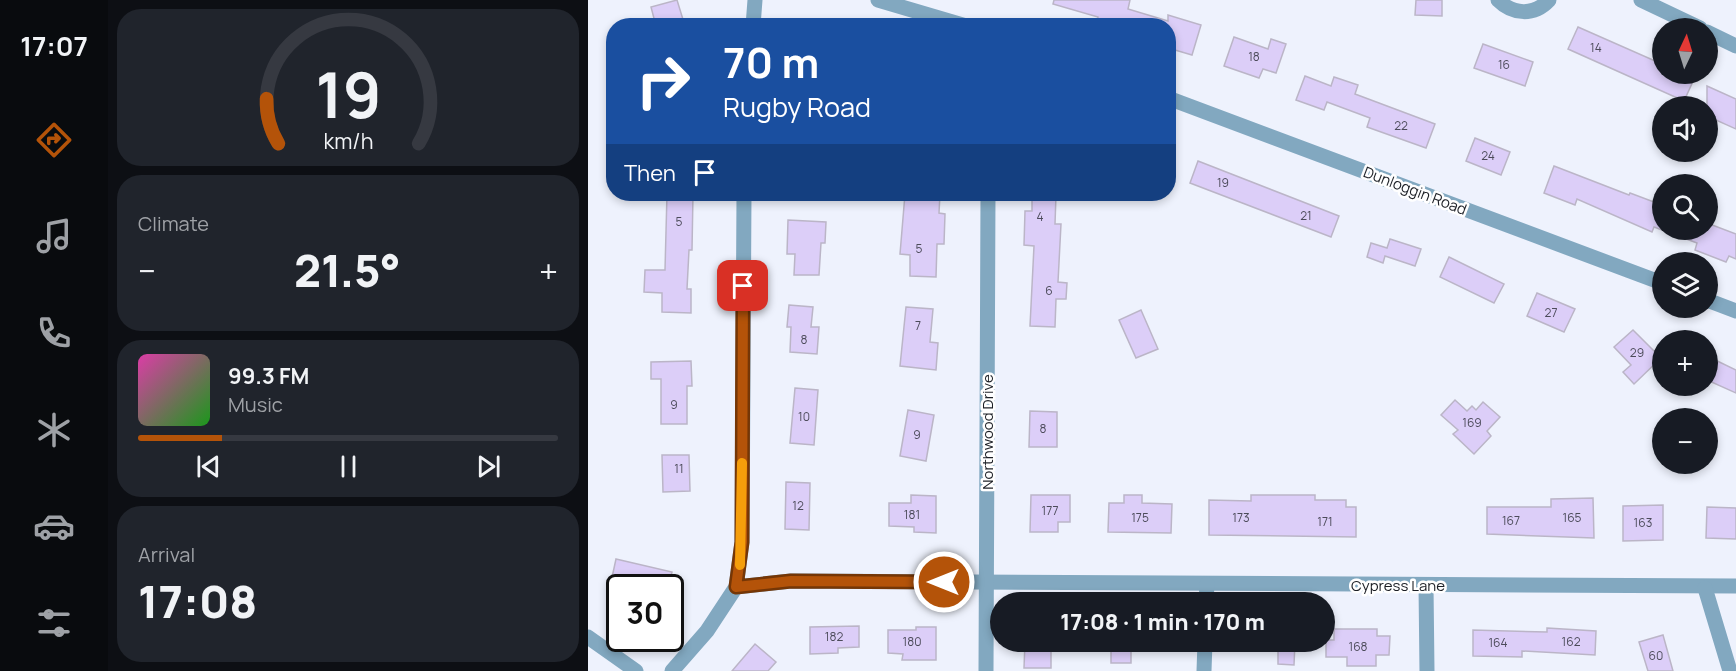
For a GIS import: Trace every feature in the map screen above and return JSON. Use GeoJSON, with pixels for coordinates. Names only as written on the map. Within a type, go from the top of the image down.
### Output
{"type":"FeatureCollection","features":[{"type":"Feature","properties":{"kind":"street"},"geometry":{"type":"LineString","coordinates":[[754,18],[755,0]]}},
{"type":"Feature","properties":{"kind":"street"},"geometry":{"type":"LineString","coordinates":[[878,0],[939,18]]}},
{"type":"Feature","properties":{"kind":"street"},"geometry":{"type":"LineString","coordinates":[[1498,0],[1514,11],[1524,12],[1535,10],[1549,0]]}},
{"type":"Feature","properties":{"kind":"street"},"geometry":{"type":"LineString","coordinates":[[1641,0],[1679,18]]}},
{"type":"Feature","properties":{"kind":"street"},"geometry":{"type":"LineString","coordinates":[[1718,37],[1736,46]]}},
{"type":"Feature","properties":{"kind":"street","name":"Dunloggin Road"},"geometry":{"type":"LineString","coordinates":[[1176,101],[1652,279]]}},
{"type":"Feature","properties":{"kind":"street"},"geometry":{"type":"LineString","coordinates":[[672,671],[707,631],[736,587],[742,542],[744,201]]}},
{"type":"Feature","properties":{"kind":"street","name":"Northwood Drive"},"geometry":{"type":"LineString","coordinates":[[986,671],[988,201]]}},
{"type":"Feature","properties":{"kind":"street"},"geometry":{"type":"LineString","coordinates":[[1718,304],[1736,311]]}},
{"type":"Feature","properties":{"kind":"street","name":"Cypress Lane"},"geometry":{"type":"LineString","coordinates":[[736,587],[791,581],[1705,588],[1736,586]]}},
{"type":"Feature","properties":{"kind":"street"},"geometry":{"type":"LineString","coordinates":[[1207,584],[1207,592]]}},
{"type":"Feature","properties":{"kind":"street"},"geometry":{"type":"LineString","coordinates":[[1426,586],[1427,671]]}},
{"type":"Feature","properties":{"kind":"street"},"geometry":{"type":"LineString","coordinates":[[1705,588],[1730,671]]}},
{"type":"Feature","properties":{"kind":"street"},"geometry":{"type":"LineString","coordinates":[[588,637],[636,671]]}},
{"type":"Feature","properties":{"kind":"street"},"geometry":{"type":"LineString","coordinates":[[1204,671],[1205,652]]}},
{"type":"Feature","properties":{"kind":"building"},"geometry":{"type":"Polygon","coordinates":[[[677,0],[683,18],[654,18],[651,7],[677,0]]]}},
{"type":"Feature","properties":{"kind":"building"},"geometry":{"type":"Polygon","coordinates":[[[1054,0],[1130,0],[1128,9],[1158,18],[1098,18],[1053,4],[1054,0]]]}},
{"type":"Feature","properties":{"kind":"building"},"geometry":{"type":"Polygon","coordinates":[[[1416,0],[1442,0],[1442,16],[1415,15],[1416,0]]]}},
{"type":"Feature","properties":{"kind":"building"},"geometry":{"type":"Polygon","coordinates":[[[1168,15],[1201,25],[1192,55],[1176,50],[1176,18],[1168,18],[1168,15]]]}},
{"type":"Feature","properties":{"kind":"building"},"geometry":{"type":"Polygon","coordinates":[[[1578,27],[1652,60],[1652,84],[1692,84],[1686,96],[1673,96],[1568,49],[1578,27]]]}},
{"type":"Feature","properties":{"kind":"building"},"geometry":{"type":"Polygon","coordinates":[[[1234,37],[1268,49],[1271,39],[1286,44],[1276,73],[1263,69],[1259,78],[1224,66],[1234,37]]]}},
{"type":"Feature","properties":{"kind":"building"},"geometry":{"type":"Polygon","coordinates":[[[1483,44],[1533,62],[1525,86],[1474,68],[1483,44]]]}},
{"type":"Feature","properties":{"kind":"building"},"geometry":{"type":"Polygon","coordinates":[[[1305,76],[1331,86],[1334,77],[1358,85],[1355,94],[1435,124],[1426,148],[1367,127],[1370,118],[1327,102],[1324,110],[1296,100],[1305,76]]]}},
{"type":"Feature","properties":{"kind":"building"},"geometry":{"type":"Polygon","coordinates":[[[1707,86],[1736,99],[1736,129],[1718,121],[1718,96],[1707,96],[1707,86]]]}},
{"type":"Feature","properties":{"kind":"building"},"geometry":{"type":"Polygon","coordinates":[[[1475,138],[1510,152],[1501,175],[1466,161],[1475,138]]]}},
{"type":"Feature","properties":{"kind":"building"},"geometry":{"type":"Polygon","coordinates":[[[1198,161],[1339,216],[1331,237],[1190,183],[1198,161]]]}},
{"type":"Feature","properties":{"kind":"building"},"geometry":{"type":"Polygon","coordinates":[[[1554,166],[1629,195],[1630,193],[1652,201],[1652,232],[1577,199],[1575,205],[1544,193],[1554,166]]]}},
{"type":"Feature","properties":{"kind":"building"},"geometry":{"type":"Polygon","coordinates":[[[667,201],[693,201],[692,250],[689,250],[687,289],[691,289],[691,313],[662,312],[662,293],[644,292],[645,270],[665,270],[667,201]]]}},
{"type":"Feature","properties":{"kind":"building"},"geometry":{"type":"Polygon","coordinates":[[[904,201],[940,201],[939,213],[945,214],[944,244],[937,244],[936,277],[910,276],[910,255],[900,254],[904,201]]]}},
{"type":"Feature","properties":{"kind":"building"},"geometry":{"type":"Polygon","coordinates":[[[1032,201],[1056,201],[1055,224],[1061,224],[1058,282],[1067,283],[1066,299],[1056,299],[1055,327],[1030,326],[1034,246],[1024,245],[1025,211],[1032,211],[1032,201]]]}},
{"type":"Feature","properties":{"kind":"building"},"geometry":{"type":"Polygon","coordinates":[[[788,220],[826,222],[825,243],[821,243],[819,275],[794,275],[795,254],[787,254],[788,220]]]}},
{"type":"Feature","properties":{"kind":"building"},"geometry":{"type":"Polygon","coordinates":[[[1718,227],[1736,234],[1736,259],[1729,256],[1726,262],[1718,259],[1718,252],[1695,250],[1697,243],[1689,240],[1718,240],[1718,227]]]}},
{"type":"Feature","properties":{"kind":"building"},"geometry":{"type":"Polygon","coordinates":[[[1390,239],[1421,249],[1415,266],[1385,256],[1383,263],[1367,257],[1371,243],[1387,248],[1390,239]]]}},
{"type":"Feature","properties":{"kind":"building"},"geometry":{"type":"Polygon","coordinates":[[[1449,257],[1504,284],[1494,303],[1440,277],[1449,257]]]}},
{"type":"Feature","properties":{"kind":"building"},"geometry":{"type":"Polygon","coordinates":[[[1537,293],[1575,309],[1564,332],[1527,316],[1537,293]]]}},
{"type":"Feature","properties":{"kind":"building"},"geometry":{"type":"Polygon","coordinates":[[[789,305],[813,307],[811,327],[819,327],[817,354],[790,352],[791,327],[787,327],[789,305]]]}},
{"type":"Feature","properties":{"kind":"building"},"geometry":{"type":"Polygon","coordinates":[[[906,307],[933,309],[930,342],[938,343],[936,370],[900,366],[906,307]]]}},
{"type":"Feature","properties":{"kind":"building"},"geometry":{"type":"Polygon","coordinates":[[[1141,310],[1158,349],[1136,358],[1119,320],[1141,310]]]}},
{"type":"Feature","properties":{"kind":"building"},"geometry":{"type":"Polygon","coordinates":[[[1633,330],[1652,349],[1652,367],[1634,384],[1623,372],[1631,365],[1614,347],[1633,330]]]}},
{"type":"Feature","properties":{"kind":"building"},"geometry":{"type":"Polygon","coordinates":[[[691,361],[692,386],[687,386],[687,424],[661,424],[661,379],[651,379],[651,362],[691,361]]]}},
{"type":"Feature","properties":{"kind":"building"},"geometry":{"type":"Polygon","coordinates":[[[1718,361],[1736,370],[1736,393],[1718,385],[1718,361]]]}},
{"type":"Feature","properties":{"kind":"building"},"geometry":{"type":"Polygon","coordinates":[[[795,388],[818,390],[814,445],[790,443],[795,388]]]}},
{"type":"Feature","properties":{"kind":"building"},"geometry":{"type":"Polygon","coordinates":[[[1455,400],[1467,411],[1472,406],[1476,410],[1483,402],[1500,417],[1487,431],[1491,436],[1474,454],[1453,434],[1458,430],[1441,415],[1455,400]]]}},
{"type":"Feature","properties":{"kind":"building"},"geometry":{"type":"Polygon","coordinates":[[[908,410],[934,415],[926,461],[900,456],[908,410]]]}},
{"type":"Feature","properties":{"kind":"building"},"geometry":{"type":"Polygon","coordinates":[[[1030,411],[1057,412],[1057,447],[1029,447],[1030,411]]]}},
{"type":"Feature","properties":{"kind":"building"},"geometry":{"type":"Polygon","coordinates":[[[662,455],[689,455],[690,491],[663,492],[662,455]]]}},
{"type":"Feature","properties":{"kind":"building"},"geometry":{"type":"Polygon","coordinates":[[[786,482],[810,483],[809,530],[785,529],[786,482]]]}},
{"type":"Feature","properties":{"kind":"building"},"geometry":{"type":"Polygon","coordinates":[[[911,495],[936,496],[936,533],[914,532],[914,527],[889,526],[889,503],[911,503],[911,495]]]}},
{"type":"Feature","properties":{"kind":"building"},"geometry":{"type":"Polygon","coordinates":[[[1031,495],[1070,495],[1070,522],[1058,522],[1058,532],[1030,532],[1031,495]]]}},
{"type":"Feature","properties":{"kind":"building"},"geometry":{"type":"Polygon","coordinates":[[[1124,495],[1142,495],[1142,503],[1172,504],[1171,533],[1108,532],[1109,503],[1124,503],[1124,495]]]}},
{"type":"Feature","properties":{"kind":"building"},"geometry":{"type":"Polygon","coordinates":[[[1251,495],[1315,495],[1315,500],[1346,500],[1346,507],[1356,507],[1356,537],[1209,535],[1209,500],[1251,501],[1251,495]]]}},
{"type":"Feature","properties":{"kind":"building"},"geometry":{"type":"Polygon","coordinates":[[[1593,498],[1594,538],[1487,534],[1487,507],[1551,507],[1551,499],[1593,498]]]}},
{"type":"Feature","properties":{"kind":"building"},"geometry":{"type":"Polygon","coordinates":[[[1663,505],[1663,540],[1623,541],[1623,506],[1663,505]]]}},
{"type":"Feature","properties":{"kind":"building"},"geometry":{"type":"Polygon","coordinates":[[[1707,507],[1736,508],[1736,539],[1706,538],[1707,507]]]}},
{"type":"Feature","properties":{"kind":"building"},"geometry":{"type":"Polygon","coordinates":[[[616,559],[672,572],[672,574],[613,574],[616,559]]]}},
{"type":"Feature","properties":{"kind":"building"},"geometry":{"type":"Polygon","coordinates":[[[859,626],[859,647],[838,648],[838,653],[810,654],[810,627],[859,626]]]}},
{"type":"Feature","properties":{"kind":"building"},"geometry":{"type":"Polygon","coordinates":[[[916,627],[936,627],[936,660],[902,660],[903,654],[888,653],[888,630],[916,630],[916,627]]]}},
{"type":"Feature","properties":{"kind":"building"},"geometry":{"type":"Polygon","coordinates":[[[1547,628],[1596,631],[1595,655],[1522,651],[1522,657],[1473,656],[1473,630],[1547,632],[1547,628]]]}},
{"type":"Feature","properties":{"kind":"building"},"geometry":{"type":"Polygon","coordinates":[[[1335,629],[1377,629],[1377,636],[1390,636],[1389,655],[1376,655],[1376,666],[1347,666],[1347,657],[1326,657],[1326,652],[1335,652],[1335,629]]]}},
{"type":"Feature","properties":{"kind":"building"},"geometry":{"type":"Polygon","coordinates":[[[1663,635],[1673,671],[1648,671],[1639,642],[1663,635]]]}},
{"type":"Feature","properties":{"kind":"building"},"geometry":{"type":"Polygon","coordinates":[[[755,644],[776,662],[768,671],[732,671],[755,644]]]}},
{"type":"Feature","properties":{"kind":"building"},"geometry":{"type":"Polygon","coordinates":[[[1025,652],[1051,652],[1051,668],[1024,668],[1025,652]]]}},
{"type":"Feature","properties":{"kind":"building"},"geometry":{"type":"Polygon","coordinates":[[[1111,652],[1131,652],[1131,663],[1111,663],[1111,652]]]}},
{"type":"Feature","properties":{"kind":"building"},"geometry":{"type":"Polygon","coordinates":[[[1278,652],[1295,652],[1294,665],[1278,664],[1278,652]]]}},
{"type":"Feature","properties":{"kind":"slow traffic"},"geometry":{"type":"LineString","coordinates":[[740,565],[742,463]]}},
{"type":"Feature","properties":{"kind":"route"},"geometry":{"type":"LineString","coordinates":[[743,286],[742,542],[736,587],[791,581],[944,582]]}}]}
